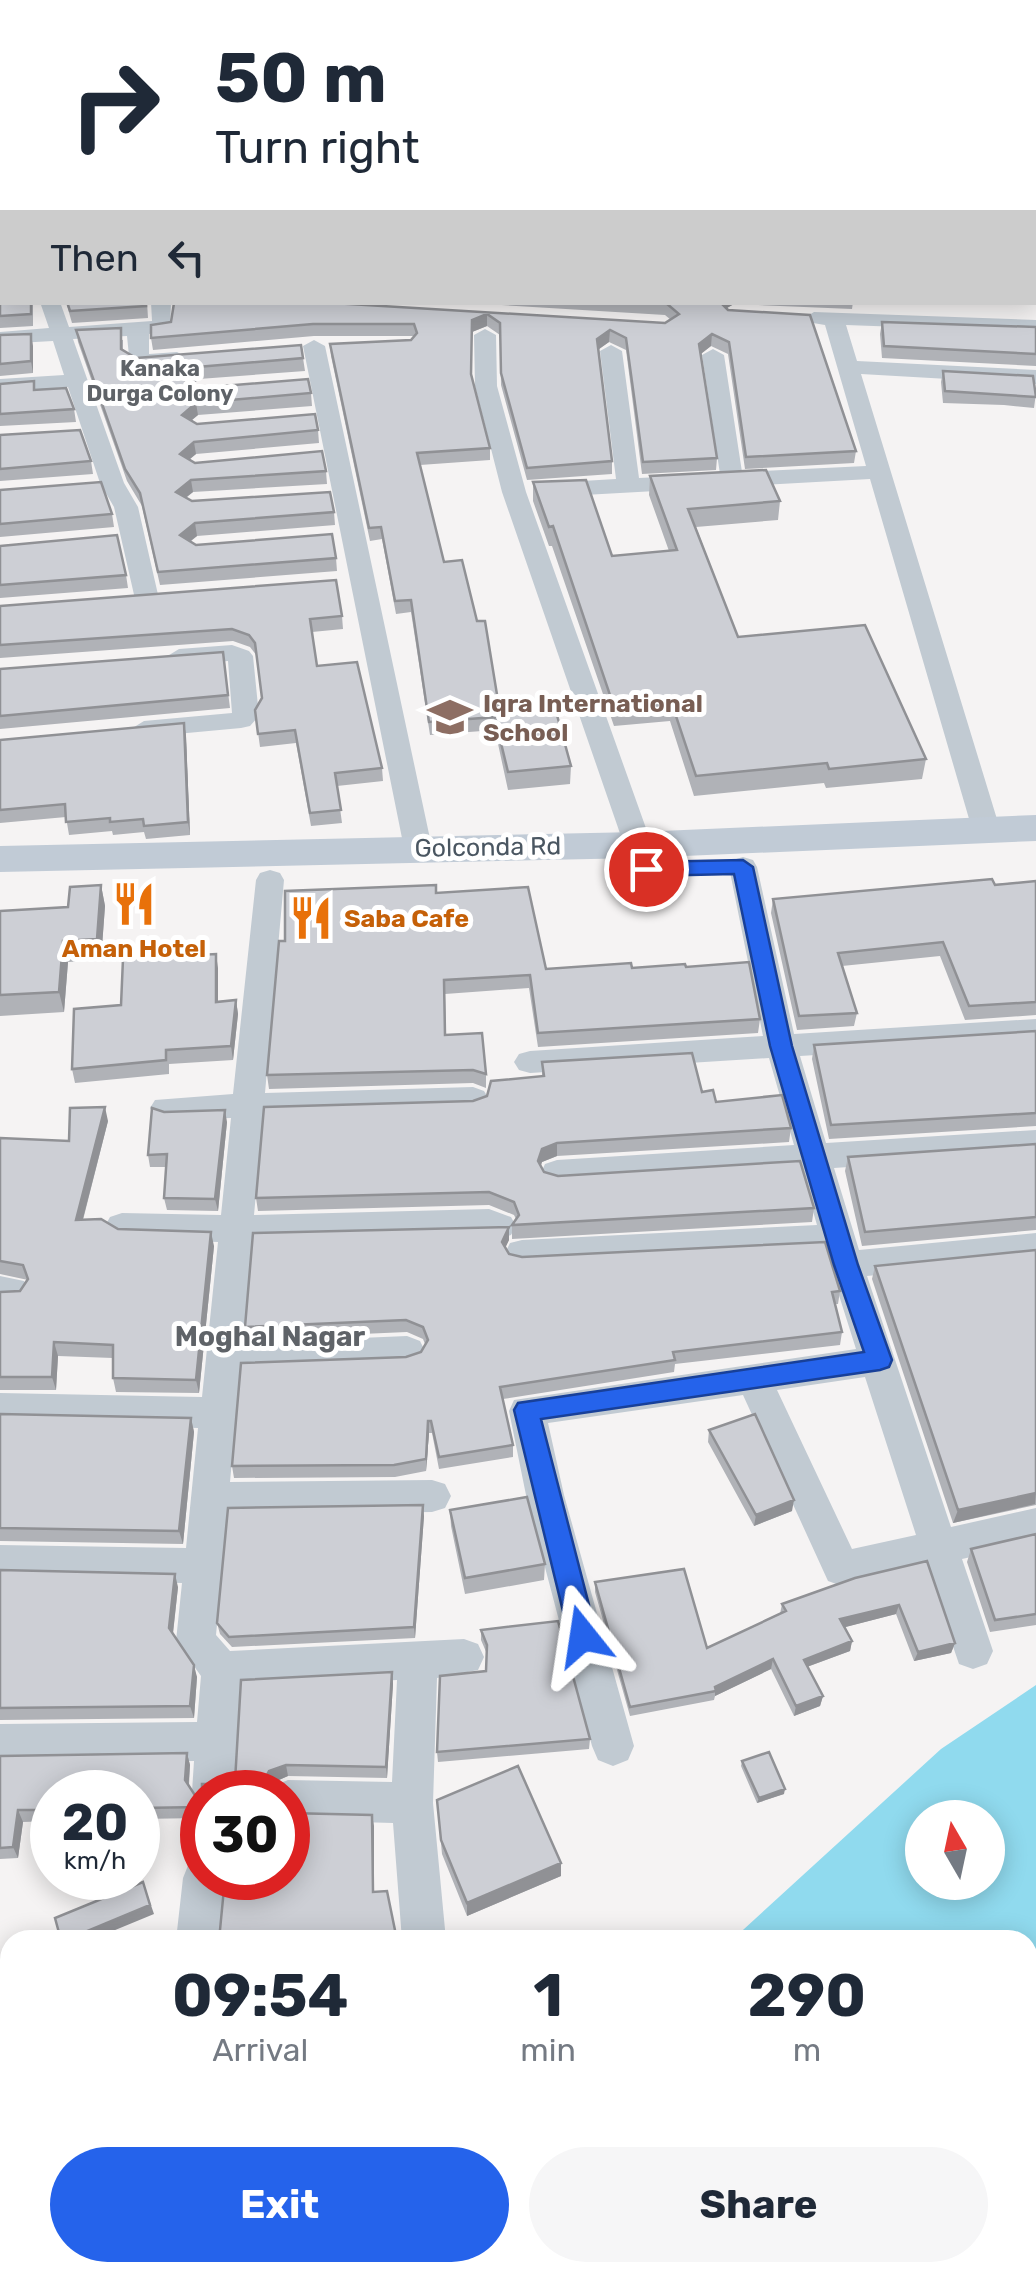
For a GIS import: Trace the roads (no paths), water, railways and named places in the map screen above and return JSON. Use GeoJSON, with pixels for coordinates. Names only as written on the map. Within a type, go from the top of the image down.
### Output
{"type":"FeatureCollection","features":[{"type":"Feature","properties":{"kind":"main road","name":"Golconda Rd"},"geometry":{"type":"LineString","coordinates":[[0,859],[638,845],[1036,828]]}},
{"type":"Feature","properties":{"kind":"main road","name":"Golconda Rd"},"geometry":{"type":"LineString","coordinates":[[0,882],[270,880],[1036,856]]}},
{"type":"Feature","properties":{"kind":"street"},"geometry":{"type":"LineString","coordinates":[[51,305],[79,380],[86,431],[103,483],[126,507],[121,537],[148,598]]}},
{"type":"Feature","properties":{"kind":"street"},"geometry":{"type":"LineString","coordinates":[[0,338],[163,327],[168,305]]}},
{"type":"Feature","properties":{"kind":"street"},"geometry":{"type":"LineString","coordinates":[[794,317],[834,319],[861,311],[984,313],[1036,326]]}},
{"type":"Feature","properties":{"kind":"street"},"geometry":{"type":"LineString","coordinates":[[834,319],[986,829]]}},
{"type":"Feature","properties":{"kind":"street"},"geometry":{"type":"LineString","coordinates":[[488,322],[486,386],[514,492],[638,845]]}},
{"type":"Feature","properties":{"kind":"street"},"geometry":{"type":"LineString","coordinates":[[138,330],[138,361],[197,356]]}},
{"type":"Feature","properties":{"kind":"street"},"geometry":{"type":"LineString","coordinates":[[313,346],[312,381],[342,535],[418,848]]}},
{"type":"Feature","properties":{"kind":"street"},"geometry":{"type":"LineString","coordinates":[[612,351],[628,485]]}},
{"type":"Feature","properties":{"kind":"street"},"geometry":{"type":"LineString","coordinates":[[713,355],[732,480]]}},
{"type":"Feature","properties":{"kind":"street"},"geometry":{"type":"LineString","coordinates":[[846,367],[1036,376]]}},
{"type":"Feature","properties":{"kind":"street"},"geometry":{"type":"LineString","coordinates":[[0,386],[79,380]]}},
{"type":"Feature","properties":{"kind":"street"},"geometry":{"type":"LineString","coordinates":[[514,492],[879,472]]}},
{"type":"Feature","properties":{"kind":"street"},"geometry":{"type":"LineString","coordinates":[[112,732],[241,720],[246,716],[240,656],[232,653],[154,659]]}},
{"type":"Feature","properties":{"kind":"street"},"geometry":{"type":"LineString","coordinates":[[743,867],[781,1046],[842,1251],[972,1651]]}},
{"type":"Feature","properties":{"kind":"street"},"geometry":{"type":"LineString","coordinates":[[215,1770],[221,1670],[196,1641],[270,880]]}},
{"type":"Feature","properties":{"kind":"street"},"geometry":{"type":"LineString","coordinates":[[530,1062],[1036,1030]]}},
{"type":"Feature","properties":{"kind":"street"},"geometry":{"type":"LineString","coordinates":[[166,1108],[473,1099]]}},
{"type":"Feature","properties":{"kind":"street"},"geometry":{"type":"LineString","coordinates":[[557,1173],[1036,1142]]}},
{"type":"Feature","properties":{"kind":"street"},"geometry":{"type":"LineString","coordinates":[[122,1226],[236,1228],[489,1222],[500,1226]]}},
{"type":"Feature","properties":{"kind":"street"},"geometry":{"type":"LineString","coordinates":[[522,1253],[1036,1246]]}},
{"type":"Feature","properties":{"kind":"street"},"geometry":{"type":"LineString","coordinates":[[224,1358],[406,1351]]}},
{"type":"Feature","properties":{"kind":"street"},"geometry":{"type":"LineString","coordinates":[[614,1746],[545,1495],[526,1410],[880,1360]]}},
{"type":"Feature","properties":{"kind":"street"},"geometry":{"type":"LineString","coordinates":[[754,1378],[842,1569],[1036,1525]]}},
{"type":"Feature","properties":{"kind":"street"},"geometry":{"type":"LineString","coordinates":[[0,1408],[221,1413]]}},
{"type":"Feature","properties":{"kind":"street"},"geometry":{"type":"LineString","coordinates":[[209,1499],[432,1496]]}},
{"type":"Feature","properties":{"kind":"street"},"geometry":{"type":"LineString","coordinates":[[0,1562],[201,1566]]}},
{"type":"Feature","properties":{"kind":"street"},"geometry":{"type":"LineString","coordinates":[[221,1670],[464,1658]]}},
{"type":"Feature","properties":{"kind":"street"},"geometry":{"type":"LineString","coordinates":[[418,1661],[412,1803],[423,1930]]}},
{"type":"Feature","properties":{"kind":"street"},"geometry":{"type":"LineString","coordinates":[[0,1744],[218,1741]]}},
{"type":"Feature","properties":{"kind":"street"},"geometry":{"type":"LineString","coordinates":[[310,1801],[412,1803]]}},
{"type":"Feature","properties":{"kind":"street"},"geometry":{"type":"LineString","coordinates":[[199,1930],[202,1900]]}},
{"type":"Feature","properties":{"kind":"water"},"geometry":{"type":"Polygon","coordinates":[[[1036,1685],[1036,1930],[743,1930],[941,1749],[1036,1685]]]}},
{"type":"Feature","properties":{"kind":"place","name":"Iqra International School"},"geometry":{"type":"Point","coordinates":[450,717]}},
{"type":"Feature","properties":{"kind":"place","name":"Aman Hotel"},"geometry":{"type":"Point","coordinates":[134,904]}},
{"type":"Feature","properties":{"kind":"place","name":"Saba Cafe"},"geometry":{"type":"Point","coordinates":[311,918]}},
{"type":"Feature","properties":{"kind":"district","name":"Kanaka Durga Colony"},"geometry":{"type":"Point","coordinates":[160,380]}},
{"type":"Feature","properties":{"kind":"district","name":"Moghal Nagar"},"geometry":{"type":"Point","coordinates":[270,1336]}}]}
